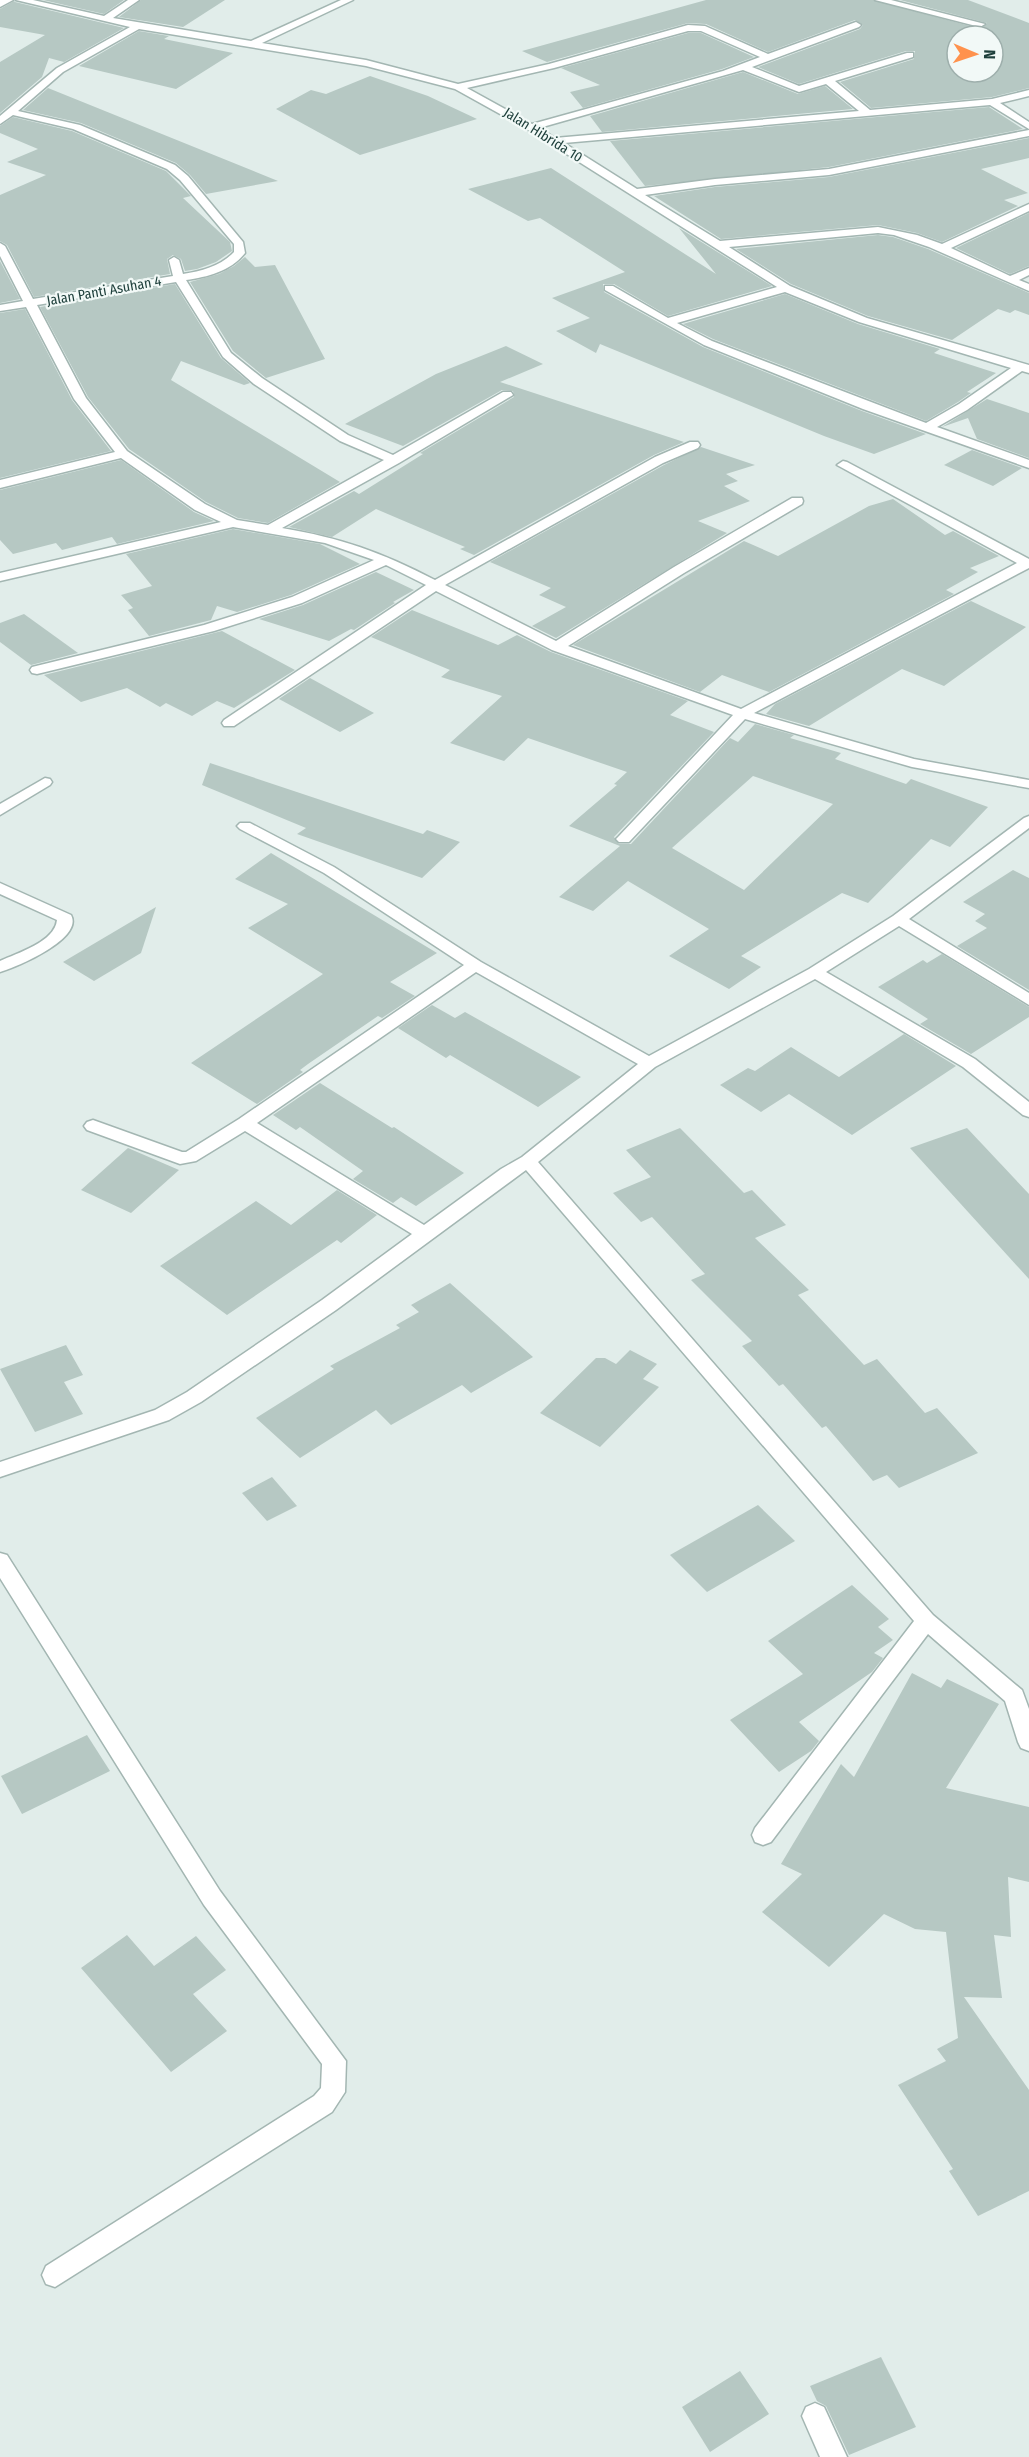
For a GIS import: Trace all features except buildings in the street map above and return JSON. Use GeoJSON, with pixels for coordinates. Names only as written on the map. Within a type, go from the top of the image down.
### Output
{"type":"FeatureCollection","features":[{"type":"Feature","properties":{"kind":"street"},"geometry":{"type":"LineString","coordinates":[[0,4],[8,0]]}},
{"type":"Feature","properties":{"kind":"street","name":"Jalan Hibrida 10"},"geometry":{"type":"LineString","coordinates":[[21,0],[138,26],[366,63],[458,87],[531,127],[786,288],[863,320],[1025,368]]}},
{"type":"Feature","properties":{"kind":"street"},"geometry":{"type":"LineString","coordinates":[[105,19],[134,0]]}},
{"type":"Feature","properties":{"kind":"street"},"geometry":{"type":"LineString","coordinates":[[251,45],[348,0]]}},
{"type":"Feature","properties":{"kind":"street"},"geometry":{"type":"LineString","coordinates":[[880,0],[980,24]]}},
{"type":"Feature","properties":{"kind":"street"},"geometry":{"type":"LineString","coordinates":[[531,127],[744,67],[856,25]]}},
{"type":"Feature","properties":{"kind":"street"},"geometry":{"type":"LineString","coordinates":[[0,121],[60,70],[138,26]]}},
{"type":"Feature","properties":{"kind":"street"},"geometry":{"type":"LineString","coordinates":[[458,87],[551,66],[688,28],[702,28],[769,58]]}},
{"type":"Feature","properties":{"kind":"street"},"geometry":{"type":"LineString","coordinates":[[744,67],[795,89],[803,89],[910,55]]}},
{"type":"Feature","properties":{"kind":"street"},"geometry":{"type":"LineString","coordinates":[[827,80],[868,113]]}},
{"type":"Feature","properties":{"kind":"street"},"geometry":{"type":"LineString","coordinates":[[553,141],[992,102],[1029,93]]}},
{"type":"Feature","properties":{"kind":"street"},"geometry":{"type":"LineString","coordinates":[[992,102],[1029,126]]}},
{"type":"Feature","properties":{"kind":"street","name":"Jalan Panti Asuhan 4"},"geometry":{"type":"LineString","coordinates":[[0,308],[29,305],[179,278],[218,269],[231,262],[240,253],[239,244],[184,178],[162,163],[76,127],[12,112]]}},
{"type":"Feature","properties":{"kind":"street"},"geometry":{"type":"LineString","coordinates":[[634,193],[715,182],[829,172],[1029,133]]}},
{"type":"Feature","properties":{"kind":"street"},"geometry":{"type":"LineString","coordinates":[[941,249],[1029,207]]}},
{"type":"Feature","properties":{"kind":"street"},"geometry":{"type":"LineString","coordinates":[[715,245],[892,231],[941,249],[1029,288]]}},
{"type":"Feature","properties":{"kind":"street"},"geometry":{"type":"LineString","coordinates":[[0,246],[80,399],[123,454],[200,507],[233,523],[328,540],[386,560],[557,647],[742,714],[912,763],[1029,784]]}},
{"type":"Feature","properties":{"kind":"street"},"geometry":{"type":"LineString","coordinates":[[174,260],[179,278],[227,355],[258,381],[344,438],[395,460]]}},
{"type":"Feature","properties":{"kind":"street"},"geometry":{"type":"LineString","coordinates":[[1010,280],[1029,271]]}},
{"type":"Feature","properties":{"kind":"street"},"geometry":{"type":"LineString","coordinates":[[609,288],[708,343],[867,406],[1029,464]]}},
{"type":"Feature","properties":{"kind":"street"},"geometry":{"type":"LineString","coordinates":[[667,322],[786,288]]}},
{"type":"Feature","properties":{"kind":"street"},"geometry":{"type":"LineString","coordinates":[[927,427],[1025,368]]}},
{"type":"Feature","properties":{"kind":"street"},"geometry":{"type":"LineString","coordinates":[[268,530],[507,395]]}},
{"type":"Feature","properties":{"kind":"street"},"geometry":{"type":"LineString","coordinates":[[229,723],[435,585],[659,459],[694,445]]}},
{"type":"Feature","properties":{"kind":"street"},"geometry":{"type":"LineString","coordinates":[[0,484],[123,454]]}},
{"type":"Feature","properties":{"kind":"street"},"geometry":{"type":"LineString","coordinates":[[843,465],[1028,563]]}},
{"type":"Feature","properties":{"kind":"street"},"geometry":{"type":"LineString","coordinates":[[557,647],[679,570],[796,501]]}},
{"type":"Feature","properties":{"kind":"street"},"geometry":{"type":"LineString","coordinates":[[0,577],[233,523]]}},
{"type":"Feature","properties":{"kind":"street"},"geometry":{"type":"LineString","coordinates":[[37,670],[209,628],[297,600],[386,560]]}},
{"type":"Feature","properties":{"kind":"street"},"geometry":{"type":"LineString","coordinates":[[624,839],[742,714],[1028,563]]}},
{"type":"Feature","properties":{"kind":"street"},"geometry":{"type":"LineString","coordinates":[[0,811],[45,782]]}},
{"type":"Feature","properties":{"kind":"street"},"geometry":{"type":"LineString","coordinates":[[0,1470],[162,1415],[194,1397],[426,1235],[507,1173],[528,1161],[649,1064],[815,972],[900,919],[1029,821]]}},
{"type":"Feature","properties":{"kind":"street"},"geometry":{"type":"LineString","coordinates":[[245,826],[330,870],[475,965],[649,1064]]}},
{"type":"Feature","properties":{"kind":"street"},"geometry":{"type":"LineString","coordinates":[[0,888],[65,918],[66,924],[65,930],[57,938],[0,967]]}},
{"type":"Feature","properties":{"kind":"street"},"geometry":{"type":"LineString","coordinates":[[900,919],[1029,1000]]}},
{"type":"Feature","properties":{"kind":"street"},"geometry":{"type":"LineString","coordinates":[[93,1126],[184,1159],[245,1123],[475,965]]}},
{"type":"Feature","properties":{"kind":"street"},"geometry":{"type":"LineString","coordinates":[[815,972],[969,1063],[1029,1112]]}},
{"type":"Feature","properties":{"kind":"street"},"geometry":{"type":"LineString","coordinates":[[245,1123],[426,1235]]}},
{"type":"Feature","properties":{"kind":"street"},"geometry":{"type":"LineString","coordinates":[[528,1161],[926,1620],[1022,1692],[1029,1742]]}},
{"type":"Feature","properties":{"kind":"street"},"geometry":{"type":"LineString","coordinates":[[0,1562],[212,1898],[334,2061],[333,2092],[323,2104],[55,2274]]}},
{"type":"Feature","properties":{"kind":"street"},"geometry":{"type":"LineString","coordinates":[[763,1834],[926,1620]]}},
{"type":"Feature","properties":{"kind":"street"},"geometry":{"type":"LineString","coordinates":[[815,2416],[834,2457]]}}]}
